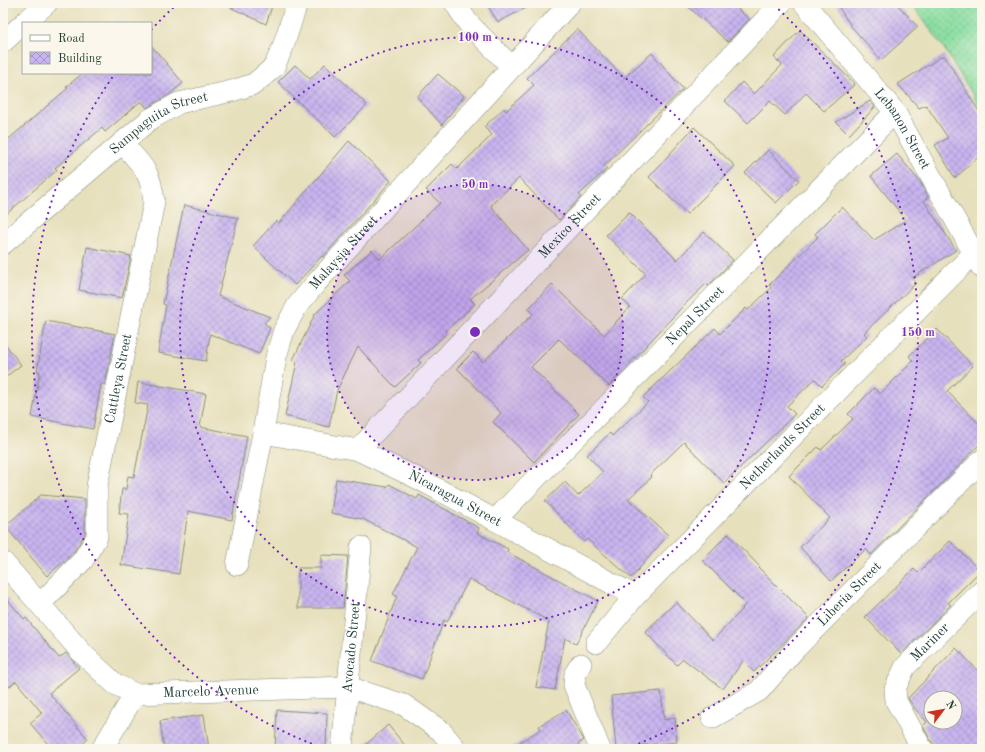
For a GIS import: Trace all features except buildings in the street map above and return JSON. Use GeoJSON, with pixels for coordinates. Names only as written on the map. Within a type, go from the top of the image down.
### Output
{"type":"FeatureCollection","features":[{"type":"Feature","properties":{"kind":"street"},"geometry":{"type":"LineString","coordinates":[[26,22],[47,3]]}},
{"type":"Feature","properties":{"kind":"street","name":"Sampaguita Street"},"geometry":{"type":"LineString","coordinates":[[3,244],[149,120],[179,103],[232,91],[254,84],[274,67],[283,47],[297,3]]}},
{"type":"Feature","properties":{"kind":"street"},"geometry":{"type":"LineString","coordinates":[[455,3],[468,23],[511,66]]}},
{"type":"Feature","properties":{"kind":"street","name":"Malaysia Street"},"geometry":{"type":"LineString","coordinates":[[238,565],[276,357],[284,330],[297,306],[511,66],[570,3]]}},
{"type":"Feature","properties":{"kind":"street","name":"Mexico Street"},"geometry":{"type":"LineString","coordinates":[[358,450],[781,3]]}},
{"type":"Feature","properties":{"kind":"street","name":"Lebanon Street"},"geometry":{"type":"LineString","coordinates":[[804,3],[895,112],[978,261]]}},
{"type":"Feature","properties":{"kind":"street"},"geometry":{"type":"LineString","coordinates":[[3,42],[22,26]]}},
{"type":"Feature","properties":{"kind":"street","name":"Nepal Street"},"geometry":{"type":"LineString","coordinates":[[495,520],[895,112]]}},
{"type":"Feature","properties":{"kind":"street","name":"Cattleya Street"},"geometry":{"type":"LineString","coordinates":[[40,604],[83,560],[97,537],[97,486],[154,202],[152,184],[145,167],[122,144]]}},
{"type":"Feature","properties":{"kind":"street","name":"Netherlands Street"},"geometry":{"type":"LineString","coordinates":[[596,643],[635,596],[978,261]]}},
{"type":"Feature","properties":{"kind":"street","name":"Nicaragua Street"},"geometry":{"type":"LineString","coordinates":[[263,433],[358,450],[419,479],[635,596]]}},
{"type":"Feature","properties":{"kind":"street","name":"Liberia Street"},"geometry":{"type":"LineString","coordinates":[[712,718],[760,691],[795,649],[982,460]]}},
{"type":"Feature","properties":{"kind":"street","name":"Avocado Street"},"geometry":{"type":"LineString","coordinates":[[342,749],[361,547]]}},
{"type":"Feature","properties":{"kind":"street","name":"Marcelo Avenue"},"geometry":{"type":"LineString","coordinates":[[3,562],[83,654],[114,684],[135,694],[348,687],[404,705],[441,731],[456,749]]}},
{"type":"Feature","properties":{"kind":"street","name":"Mariner"},"geometry":{"type":"LineString","coordinates":[[922,749],[896,702],[895,689],[905,667],[980,599]]}},
{"type":"Feature","properties":{"kind":"street"},"geometry":{"type":"LineString","coordinates":[[581,664],[575,673],[574,685],[600,749]]}},
{"type":"Feature","properties":{"kind":"street"},"geometry":{"type":"LineString","coordinates":[[102,749],[135,694]]}},
{"type":"Feature","properties":{"kind":"green space"},"geometry":{"type":"Polygon","coordinates":[[[911,3],[982,3],[982,110],[942,45],[911,3]]]}}]}
